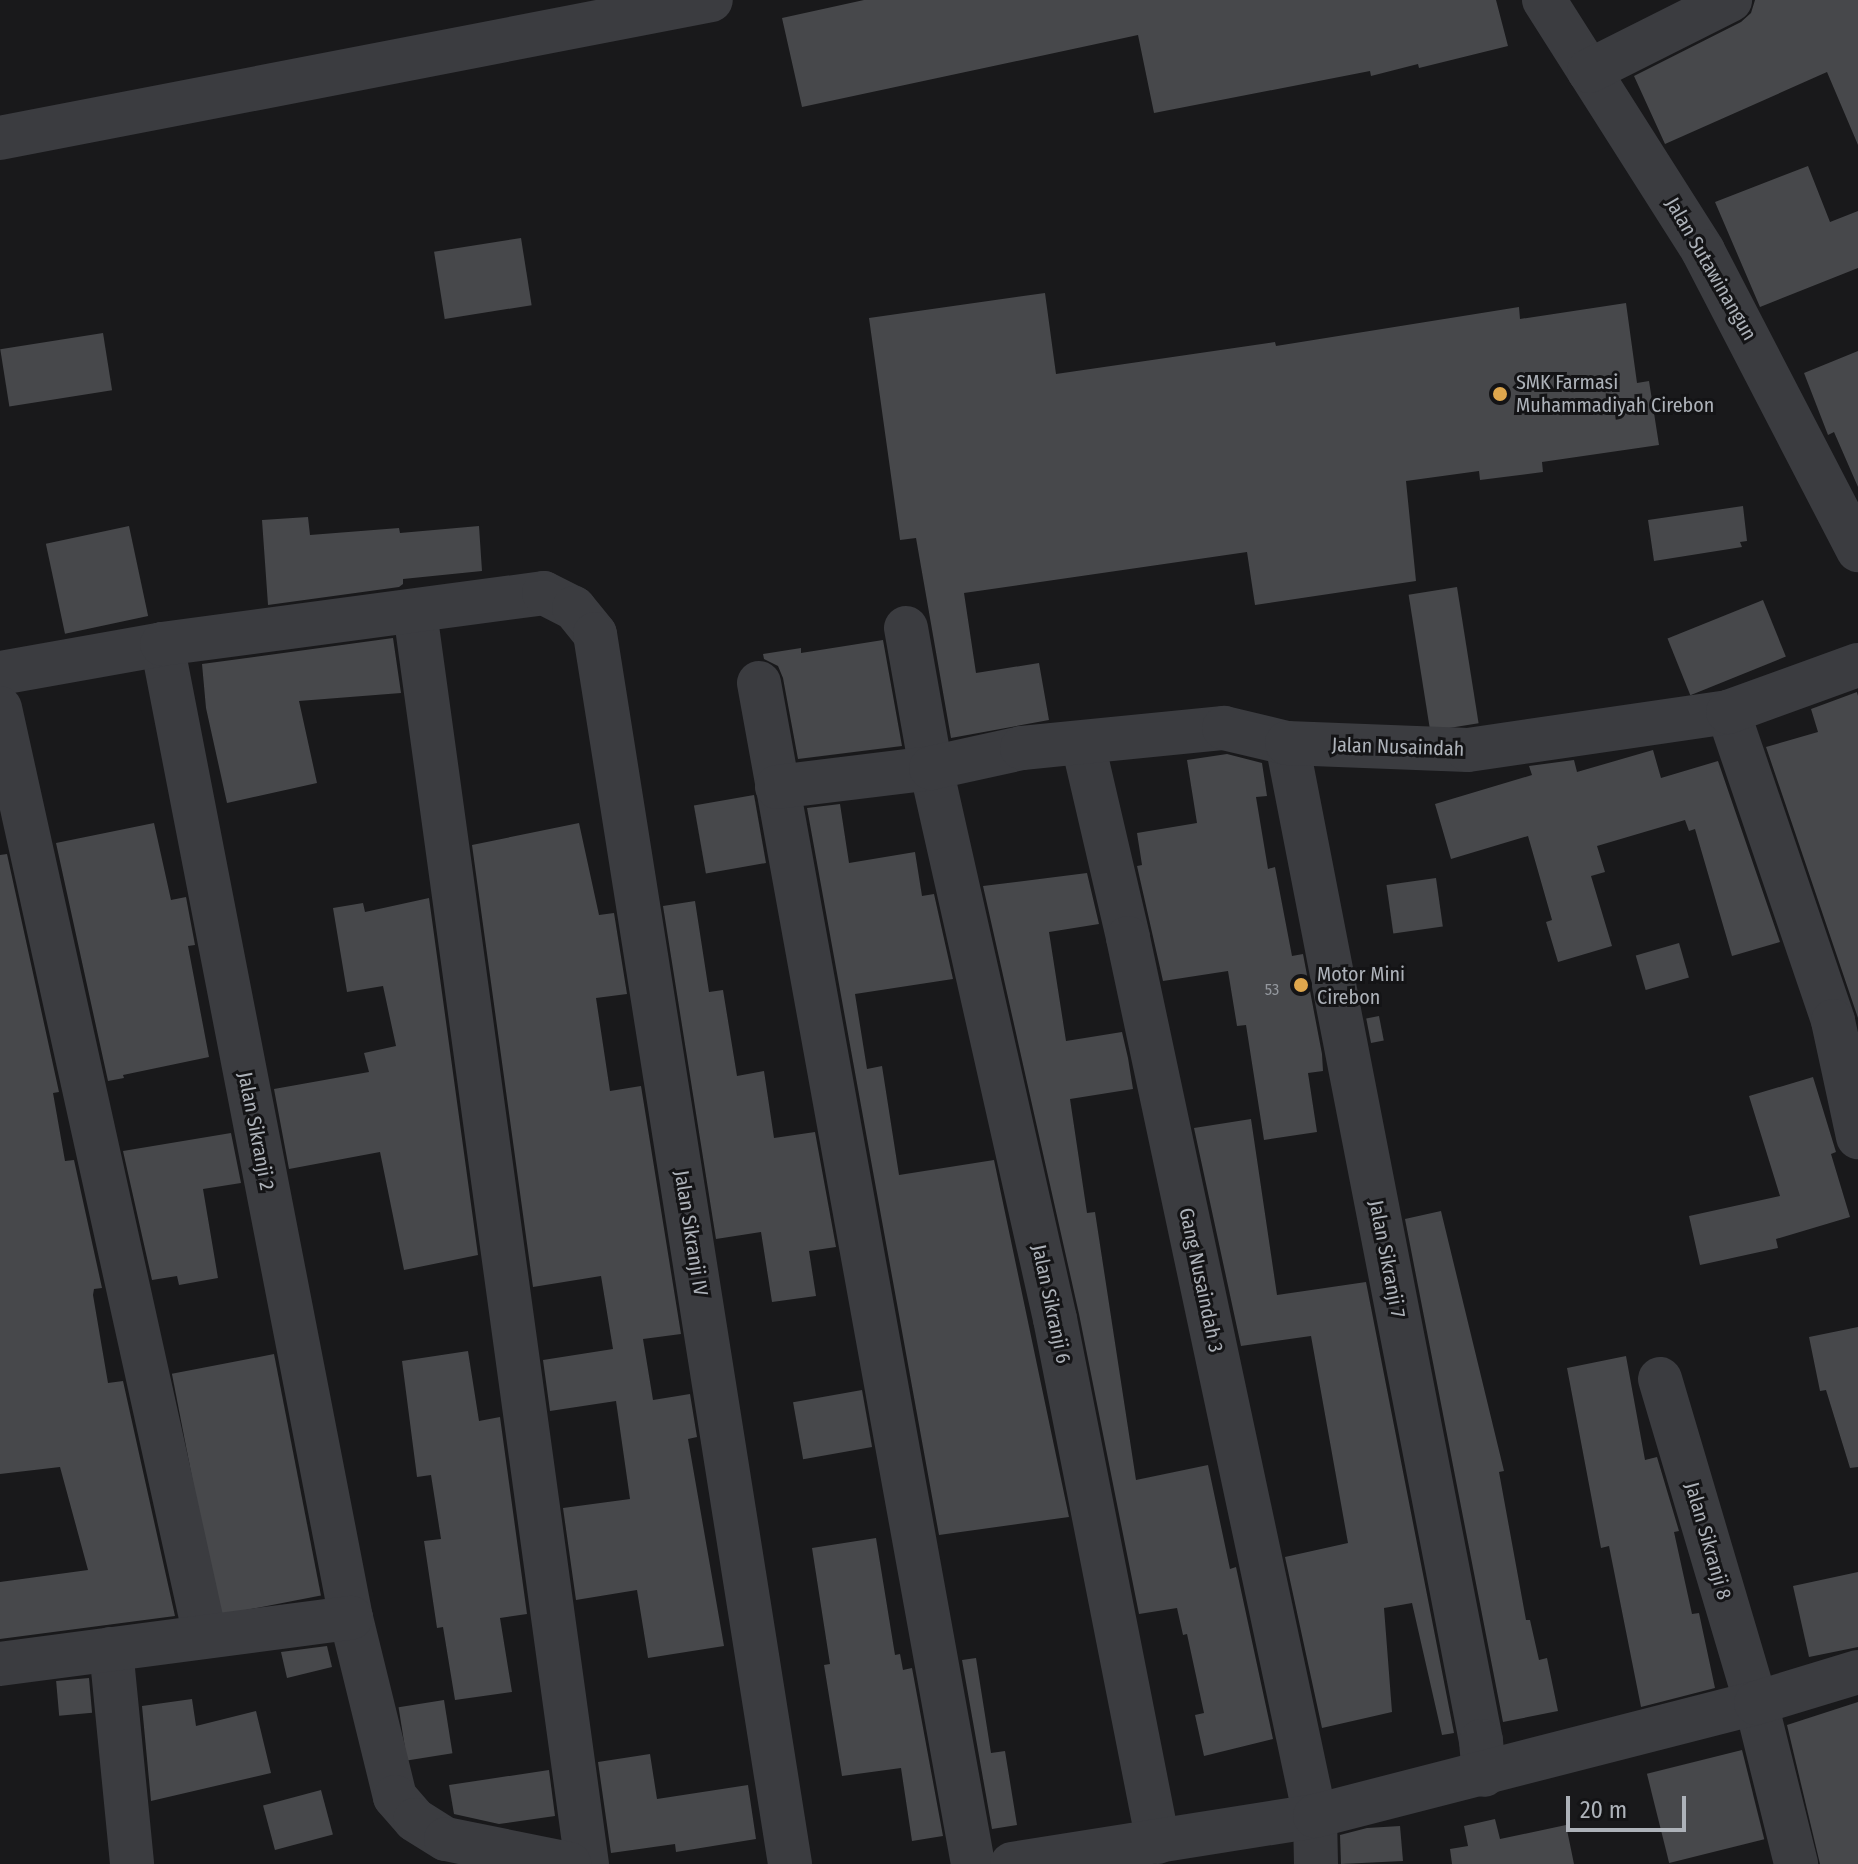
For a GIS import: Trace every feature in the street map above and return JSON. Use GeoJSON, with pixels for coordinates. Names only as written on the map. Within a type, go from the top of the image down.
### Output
{"type":"FeatureCollection","features":[{"type":"Feature","properties":{"kind":"street"},"geometry":{"type":"LineString","coordinates":[[0,138],[711,0]]}},
{"type":"Feature","properties":{"kind":"street","name":"Jalan Sutawinangun"},"geometry":{"type":"LineString","coordinates":[[1544,0],[1703,251],[1858,550]]}},
{"type":"Feature","properties":{"kind":"street"},"geometry":{"type":"LineString","coordinates":[[1589,71],[1730,0]]}},
{"type":"Feature","properties":{"kind":"street","name":"Jalan Sikranji IV"},"geometry":{"type":"LineString","coordinates":[[415,612],[544,593],[574,608],[595,634],[790,1864]]}},
{"type":"Feature","properties":{"kind":"street"},"geometry":{"type":"LineString","coordinates":[[0,673],[162,644],[415,612],[587,1864]]}},
{"type":"Feature","properties":{"kind":"street","name":"Jalan Sikranji 6"},"geometry":{"type":"LineString","coordinates":[[906,628],[931,768],[1055,1319],[1158,1842]]}},
{"type":"Feature","properties":{"kind":"street","name":"Jalan Sikranji 2"},"geometry":{"type":"LineString","coordinates":[[162,644],[351,1618],[395,1797],[415,1820],[466,1854],[569,1864]]}},
{"type":"Feature","properties":{"kind":"street","name":"Jalan Nusaindah"},"geometry":{"type":"LineString","coordinates":[[777,787],[931,768],[1022,748],[1224,728],[1287,743],[1468,750],[1728,712],[1858,665]]}},
{"type":"Feature","properties":{"kind":"street"},"geometry":{"type":"LineString","coordinates":[[759,683],[973,1864]]}},
{"type":"Feature","properties":{"kind":"street"},"geometry":{"type":"LineString","coordinates":[[0,708],[205,1636]]}},
{"type":"Feature","properties":{"kind":"street"},"geometry":{"type":"LineString","coordinates":[[1728,712],[1785,871],[1833,1021],[1848,1044],[1858,1137]]}},
{"type":"Feature","properties":{"kind":"street","name":"Jalan Sikranji 7"},"geometry":{"type":"LineString","coordinates":[[1287,743],[1481,1741],[1484,1775]]}},
{"type":"Feature","properties":{"kind":"street","name":"Gang Nusaindah 3"},"geometry":{"type":"LineString","coordinates":[[1083,744],[1128,938],[1315,1816],[1316,1864]]}},
{"type":"Feature","properties":{"kind":"street","name":"Jalan Sikranji 8"},"geometry":{"type":"LineString","coordinates":[[1660,1379],[1756,1703],[1796,1864]]}},
{"type":"Feature","properties":{"kind":"street"},"geometry":{"type":"LineString","coordinates":[[0,1664],[351,1618]]}},
{"type":"Feature","properties":{"kind":"street"},"geometry":{"type":"LineString","coordinates":[[111,1649],[132,1864]]}},
{"type":"Feature","properties":{"kind":"street"},"geometry":{"type":"LineString","coordinates":[[1026,1863],[1315,1816],[1756,1703],[1858,1672]]}},
{"type":"Feature","properties":{"kind":"building"},"geometry":{"type":"Polygon","coordinates":[[[864,0],[1496,0],[1508,46],[1419,68],[1418,64],[1371,76],[1370,71],[1154,113],[1138,35],[802,107],[782,18],[864,0]]]}},
{"type":"Feature","properties":{"kind":"building"},"geometry":{"type":"Polygon","coordinates":[[[1755,0],[1858,0],[1858,145],[1827,72],[1665,144],[1634,76],[1741,22],[1751,13],[1755,0]]]}},
{"type":"Feature","properties":{"kind":"building"},"geometry":{"type":"Polygon","coordinates":[[[1808,166],[1830,222],[1858,211],[1858,268],[1760,307],[1715,202],[1808,166]]]}},
{"type":"Feature","properties":{"kind":"building"},"geometry":{"type":"Polygon","coordinates":[[[521,238],[532,305],[445,319],[434,252],[521,238]]]}},
{"type":"Feature","properties":{"kind":"building"},"geometry":{"type":"Polygon","coordinates":[[[1045,293],[1056,374],[1275,342],[1276,346],[1519,307],[1520,319],[1626,303],[1637,383],[1649,381],[1659,445],[1542,462],[1543,472],[1480,480],[1479,471],[1406,481],[1416,581],[1255,605],[1247,552],[964,593],[976,673],[1039,663],[1049,720],[951,738],[916,538],[900,540],[869,318],[1045,293]]]}},
{"type":"Feature","properties":{"kind":"building"},"geometry":{"type":"Polygon","coordinates":[[[103,333],[112,390],[9,407],[0,349],[103,333]]]}},
{"type":"Feature","properties":{"kind":"building"},"geometry":{"type":"Polygon","coordinates":[[[1858,351],[1858,487],[1834,432],[1828,435],[1804,373],[1858,351]]]}},
{"type":"Feature","properties":{"kind":"building"},"geometry":{"type":"Polygon","coordinates":[[[1743,506],[1747,541],[1740,542],[1742,547],[1654,561],[1648,520],[1743,506]]]}},
{"type":"Feature","properties":{"kind":"building"},"geometry":{"type":"Polygon","coordinates":[[[308,517],[310,535],[399,528],[400,533],[479,526],[482,571],[403,579],[399,587],[268,605],[262,520],[308,517]]]}},
{"type":"Feature","properties":{"kind":"building"},"geometry":{"type":"Polygon","coordinates":[[[129,526],[148,616],[65,634],[46,544],[129,526]]]}},
{"type":"Feature","properties":{"kind":"building"},"geometry":{"type":"Polygon","coordinates":[[[1457,587],[1479,723],[1430,731],[1409,595],[1457,587]]]}},
{"type":"Feature","properties":{"kind":"building"},"geometry":{"type":"Polygon","coordinates":[[[1763,600],[1786,657],[1690,695],[1668,639],[1763,600]]]}},
{"type":"Feature","properties":{"kind":"building"},"geometry":{"type":"Polygon","coordinates":[[[393,638],[401,693],[299,701],[317,783],[227,803],[206,708],[202,664],[393,638]]]}},
{"type":"Feature","properties":{"kind":"building"},"geometry":{"type":"Polygon","coordinates":[[[883,640],[902,746],[798,759],[783,678],[778,666],[764,659],[763,654],[801,648],[801,653],[883,640]]]}},
{"type":"Feature","properties":{"kind":"building"},"geometry":{"type":"Polygon","coordinates":[[[1857,692],[1858,1018],[1766,747],[1818,732],[1811,709],[1857,692]]]}},
{"type":"Feature","properties":{"kind":"building"},"geometry":{"type":"Polygon","coordinates":[[[1653,750],[1661,778],[1718,761],[1780,942],[1732,956],[1695,829],[1689,831],[1685,820],[1597,846],[1605,872],[1591,876],[1612,946],[1558,962],[1546,922],[1552,920],[1528,836],[1451,859],[1435,804],[1532,775],[1529,766],[1574,760],[1577,772],[1653,750]]]}},
{"type":"Feature","properties":{"kind":"building"},"geometry":{"type":"Polygon","coordinates":[[[1227,754],[1262,763],[1267,796],[1256,797],[1268,869],[1275,867],[1292,956],[1303,954],[1322,1054],[1323,1071],[1308,1073],[1317,1132],[1264,1140],[1246,1025],[1237,1026],[1228,971],[1163,981],[1137,866],[1142,865],[1137,833],[1197,823],[1187,760],[1227,754]]]}},
{"type":"Feature","properties":{"kind":"building"},"geometry":{"type":"Polygon","coordinates":[[[754,795],[766,863],[706,874],[694,806],[754,795]]]}},
{"type":"Feature","properties":{"kind":"building"},"geometry":{"type":"Polygon","coordinates":[[[840,804],[849,863],[915,852],[922,896],[934,894],[953,979],[855,994],[867,1069],[882,1066],[899,1175],[994,1160],[1069,1517],[939,1535],[807,808],[840,804]]]}},
{"type":"Feature","properties":{"kind":"building"},"geometry":{"type":"Polygon","coordinates":[[[154,823],[171,900],[186,897],[195,945],[188,946],[209,1057],[108,1081],[56,843],[154,823]]]}},
{"type":"Feature","properties":{"kind":"building"},"geometry":{"type":"Polygon","coordinates":[[[579,823],[599,915],[614,913],[627,994],[596,998],[610,1091],[641,1086],[681,1334],[643,1339],[653,1400],[690,1394],[697,1437],[688,1439],[724,1646],[648,1658],[637,1590],[576,1600],[563,1508],[630,1499],[616,1401],[550,1411],[543,1360],[613,1349],[601,1276],[533,1287],[472,845],[579,823]]]}},
{"type":"Feature","properties":{"kind":"building"},"geometry":{"type":"Polygon","coordinates":[[[7,854],[59,1092],[53,1093],[65,1161],[74,1160],[102,1288],[94,1289],[93,1295],[108,1383],[123,1381],[175,1616],[0,1639],[0,1582],[88,1570],[60,1467],[0,1474],[0,855],[7,854]]]}},
{"type":"Feature","properties":{"kind":"building"},"geometry":{"type":"Polygon","coordinates":[[[1087,873],[1099,924],[1049,932],[1066,1041],[1122,1032],[1133,1089],[1070,1099],[1087,1213],[1095,1212],[1136,1480],[1208,1465],[1230,1569],[1236,1567],[1273,1739],[1204,1756],[1195,1715],[1204,1713],[1187,1634],[1183,1635],[1177,1608],[1139,1614],[1079,1314],[983,886],[1087,873]]]}},
{"type":"Feature","properties":{"kind":"building"},"geometry":{"type":"Polygon","coordinates":[[[1436,878],[1443,927],[1393,933],[1386,885],[1436,878]]]}},
{"type":"Feature","properties":{"kind":"building"},"geometry":{"type":"Polygon","coordinates":[[[429,898],[478,1255],[404,1270],[380,1152],[289,1169],[274,1089],[369,1072],[364,1053],[396,1046],[383,986],[347,992],[333,908],[363,903],[365,912],[429,898]]]}},
{"type":"Feature","properties":{"kind":"building"},"geometry":{"type":"Polygon","coordinates":[[[695,901],[709,992],[723,990],[737,1076],[764,1071],[774,1138],[815,1132],[836,1247],[809,1251],[816,1296],[772,1302],[761,1232],[716,1239],[663,906],[695,901]]]}},
{"type":"Feature","properties":{"kind":"building"},"geometry":{"type":"Polygon","coordinates":[[[1679,943],[1689,978],[1646,990],[1636,955],[1679,943]]]}},
{"type":"Feature","properties":{"kind":"building"},"geometry":{"type":"Polygon","coordinates":[[[1379,1016],[1384,1041],[1371,1043],[1366,1018],[1379,1016]]]}},
{"type":"Feature","properties":{"kind":"building"},"geometry":{"type":"Polygon","coordinates":[[[1813,1077],[1836,1152],[1831,1154],[1850,1217],[1776,1239],[1778,1248],[1700,1265],[1689,1216],[1780,1196],[1749,1096],[1813,1077]]]}},
{"type":"Feature","properties":{"kind":"building"},"geometry":{"type":"Polygon","coordinates":[[[1251,1119],[1277,1295],[1366,1282],[1454,1733],[1442,1735],[1412,1603],[1384,1608],[1392,1712],[1322,1728],[1285,1557],[1348,1543],[1311,1336],[1241,1346],[1194,1128],[1251,1119]]]}},
{"type":"Feature","properties":{"kind":"building"},"geometry":{"type":"Polygon","coordinates":[[[231,1133],[241,1183],[203,1189],[218,1278],[179,1285],[177,1276],[152,1280],[123,1151],[231,1133]]]}},
{"type":"Feature","properties":{"kind":"building"},"geometry":{"type":"Polygon","coordinates":[[[1441,1211],[1504,1471],[1499,1472],[1526,1620],[1530,1620],[1539,1660],[1547,1658],[1558,1711],[1503,1722],[1405,1219],[1441,1211]]]}},
{"type":"Feature","properties":{"kind":"building"},"geometry":{"type":"Polygon","coordinates":[[[1858,1327],[1858,1467],[1850,1468],[1826,1390],[1820,1391],[1809,1337],[1858,1327]]]}},
{"type":"Feature","properties":{"kind":"building"},"geometry":{"type":"Polygon","coordinates":[[[468,1351],[479,1421],[500,1417],[527,1614],[500,1618],[512,1692],[455,1700],[443,1627],[437,1628],[424,1541],[441,1539],[431,1475],[417,1477],[402,1361],[468,1351]]]}},
{"type":"Feature","properties":{"kind":"building"},"geometry":{"type":"Polygon","coordinates":[[[274,1354],[321,1595],[219,1615],[172,1374],[274,1354]]]}},
{"type":"Feature","properties":{"kind":"building"},"geometry":{"type":"Polygon","coordinates":[[[1626,1356],[1645,1460],[1657,1457],[1679,1531],[1674,1532],[1692,1614],[1699,1613],[1715,1688],[1641,1707],[1609,1546],[1601,1548],[1567,1368],[1626,1356]]]}},
{"type":"Feature","properties":{"kind":"building"},"geometry":{"type":"Polygon","coordinates":[[[862,1390],[872,1447],[803,1459],[793,1402],[862,1390]]]}},
{"type":"Feature","properties":{"kind":"building"},"geometry":{"type":"Polygon","coordinates":[[[876,1538],[895,1655],[900,1654],[903,1670],[912,1668],[943,1836],[912,1841],[901,1768],[842,1776],[824,1665],[830,1664],[812,1548],[876,1538]]]}},
{"type":"Feature","properties":{"kind":"building"},"geometry":{"type":"Polygon","coordinates":[[[1858,1572],[1858,1647],[1809,1657],[1793,1586],[1858,1572]]]}},
{"type":"Feature","properties":{"kind":"building"},"geometry":{"type":"Polygon","coordinates":[[[327,1646],[332,1667],[287,1678],[281,1652],[327,1646]]]}},
{"type":"Feature","properties":{"kind":"building"},"geometry":{"type":"Polygon","coordinates":[[[976,1658],[991,1753],[1005,1751],[1017,1825],[992,1829],[962,1660],[976,1658]]]}},
{"type":"Feature","properties":{"kind":"building"},"geometry":{"type":"Polygon","coordinates":[[[89,1678],[92,1713],[59,1716],[56,1681],[89,1678]]]}},
{"type":"Feature","properties":{"kind":"building"},"geometry":{"type":"Polygon","coordinates":[[[192,1699],[196,1726],[256,1711],[271,1773],[151,1801],[142,1706],[192,1699]]]}},
{"type":"Feature","properties":{"kind":"building"},"geometry":{"type":"Polygon","coordinates":[[[444,1700],[452,1753],[407,1761],[399,1707],[444,1700]]]}},
{"type":"Feature","properties":{"kind":"building"},"geometry":{"type":"Polygon","coordinates":[[[1858,1702],[1858,1864],[1820,1864],[1787,1725],[1858,1702]]]}},
{"type":"Feature","properties":{"kind":"building"},"geometry":{"type":"Polygon","coordinates":[[[1742,1750],[1764,1839],[1669,1863],[1647,1774],[1742,1750]]]}},
{"type":"Feature","properties":{"kind":"building"},"geometry":{"type":"Polygon","coordinates":[[[650,1754],[657,1799],[748,1785],[756,1839],[676,1852],[675,1844],[611,1853],[598,1762],[650,1754]]]}},
{"type":"Feature","properties":{"kind":"building"},"geometry":{"type":"Polygon","coordinates":[[[549,1770],[555,1816],[499,1824],[454,1814],[449,1785],[549,1770]]]}},
{"type":"Feature","properties":{"kind":"building"},"geometry":{"type":"Polygon","coordinates":[[[321,1790],[333,1834],[275,1850],[263,1806],[321,1790]]]}},
{"type":"Feature","properties":{"kind":"building"},"geometry":{"type":"Polygon","coordinates":[[[1495,1819],[1500,1839],[1566,1825],[1574,1864],[1452,1864],[1450,1849],[1468,1846],[1464,1826],[1495,1819]]]}},
{"type":"Feature","properties":{"kind":"building"},"geometry":{"type":"Polygon","coordinates":[[[1400,1826],[1403,1861],[1341,1864],[1340,1835],[1367,1828],[1400,1826]]]}},
{"type":"Feature","properties":{"kind":"place","name":"SMK Farmasi Muhammadiyah Cirebon"},"geometry":{"type":"Point","coordinates":[1500,394]}},
{"type":"Feature","properties":{"kind":"place","name":"Motor Mini Cirebon"},"geometry":{"type":"Point","coordinates":[1301,985]}}]}
